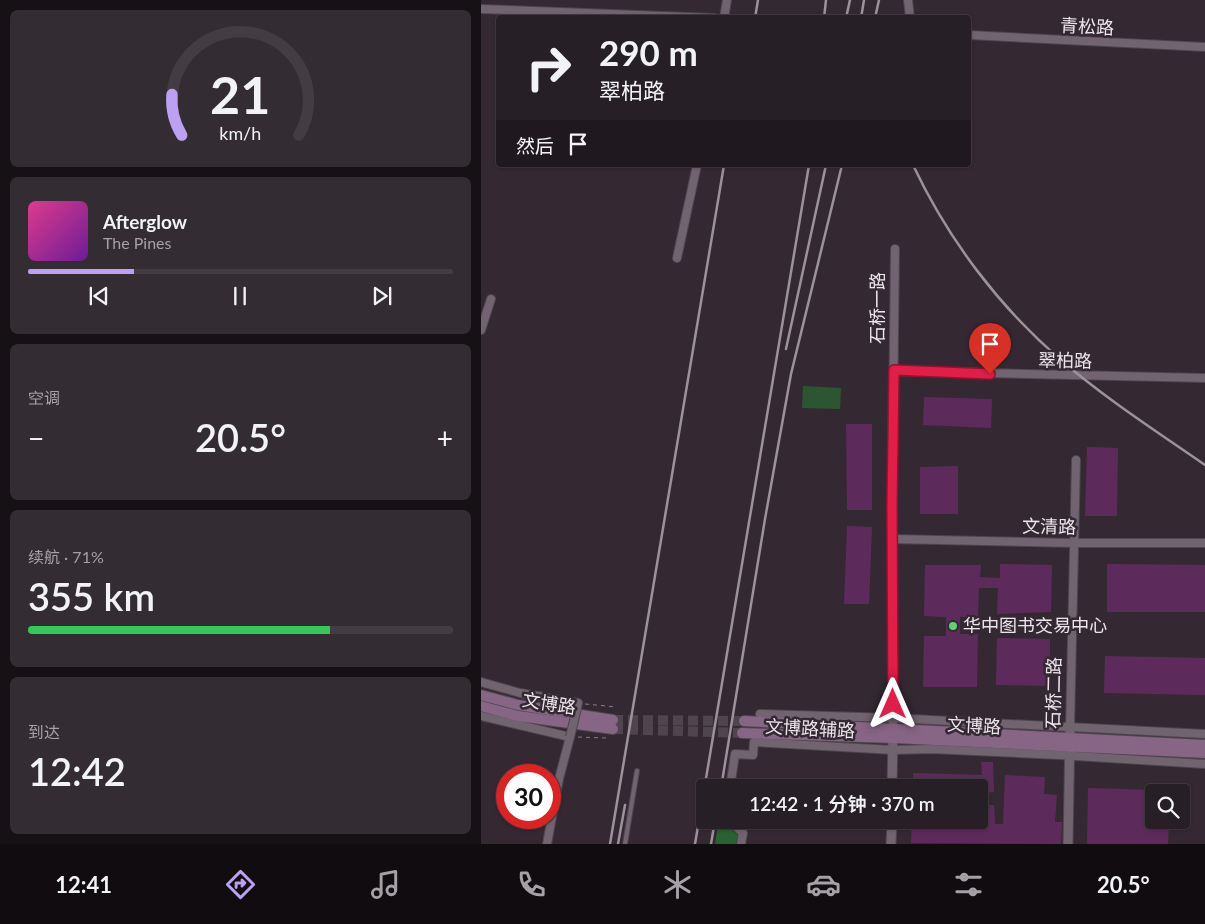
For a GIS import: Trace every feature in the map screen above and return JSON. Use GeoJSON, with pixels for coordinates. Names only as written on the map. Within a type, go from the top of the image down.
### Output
{"type":"FeatureCollection","features":[{"type":"Feature","properties":{"kind":"main road"},"geometry":{"type":"LineString","coordinates":[[481,695],[612,729]]}},
{"type":"Feature","properties":{"kind":"main road","name":"文博路"},"geometry":{"type":"LineString","coordinates":[[481,706],[518,716],[612,729]]}},
{"type":"Feature","properties":{"kind":"main road"},"geometry":{"type":"LineString","coordinates":[[744,721],[893,728]]}},
{"type":"Feature","properties":{"kind":"main road","name":"文博路"},"geometry":{"type":"LineString","coordinates":[[742,733],[893,728],[1205,753]]}},
{"type":"Feature","properties":{"kind":"main road","name":"文博路"},"geometry":{"type":"LineString","coordinates":[[1069,742],[1205,745]]}},
{"type":"Feature","properties":{"kind":"street"},"geometry":{"type":"LineString","coordinates":[[724,15],[727,0]]}},
{"type":"Feature","properties":{"kind":"street"},"geometry":{"type":"LineString","coordinates":[[908,0],[910,15]]}},
{"type":"Feature","properties":{"kind":"street"},"geometry":{"type":"LineString","coordinates":[[481,8],[644,15]]}},
{"type":"Feature","properties":{"kind":"street","name":"青松路"},"geometry":{"type":"LineString","coordinates":[[971,35],[1205,47]]}},
{"type":"Feature","properties":{"kind":"street"},"geometry":{"type":"LineString","coordinates":[[677,258],[697,167]]}},
{"type":"Feature","properties":{"kind":"street","name":"石桥一路"},"geometry":{"type":"LineString","coordinates":[[892,779],[895,249]]}},
{"type":"Feature","properties":{"kind":"street"},"geometry":{"type":"LineString","coordinates":[[481,330],[491,299]]}},
{"type":"Feature","properties":{"kind":"street","name":"翠柏路"},"geometry":{"type":"LineString","coordinates":[[894,370],[1047,376],[1205,378]]}},
{"type":"Feature","properties":{"kind":"street","name":"石桥二路"},"geometry":{"type":"LineString","coordinates":[[1068,844],[1076,460]]}},
{"type":"Feature","properties":{"kind":"street","name":"文清路"},"geometry":{"type":"LineString","coordinates":[[892,539],[1074,543],[1205,543]]}},
{"type":"Feature","properties":{"kind":"street"},"geometry":{"type":"LineString","coordinates":[[481,682],[577,706],[559,779],[547,844]]}},
{"type":"Feature","properties":{"kind":"street"},"geometry":{"type":"LineString","coordinates":[[760,714],[893,728]]}},
{"type":"Feature","properties":{"kind":"street"},"geometry":{"type":"LineString","coordinates":[[481,716],[570,737]]}},
{"type":"Feature","properties":{"kind":"street"},"geometry":{"type":"LineString","coordinates":[[1069,742],[1205,734]]}},
{"type":"Feature","properties":{"kind":"street","name":"文博路辅路"},"geometry":{"type":"LineString","coordinates":[[731,779],[735,754],[753,754],[754,742],[893,750],[1069,742]]}},
{"type":"Feature","properties":{"kind":"street"},"geometry":{"type":"LineString","coordinates":[[1069,742],[1205,764]]}},
{"type":"Feature","properties":{"kind":"street"},"geometry":{"type":"LineString","coordinates":[[739,829],[743,833],[741,844]]}},
{"type":"Feature","properties":{"kind":"street"},"geometry":{"type":"LineString","coordinates":[[891,844],[892,829]]}},
{"type":"Feature","properties":{"kind":"lane"},"geometry":{"type":"LineString","coordinates":[[625,844],[637,771]]}},
{"type":"Feature","properties":{"kind":"path"},"geometry":{"type":"LineString","coordinates":[[577,706],[617,707]]}},
{"type":"Feature","properties":{"kind":"path"},"geometry":{"type":"LineString","coordinates":[[570,737],[612,729]]}},
{"type":"Feature","properties":{"kind":"green space"},"geometry":{"type":"Polygon","coordinates":[[[803,386],[841,388],[840,409],[802,408],[803,386]]]}},
{"type":"Feature","properties":{"kind":"green space"},"geometry":{"type":"Polygon","coordinates":[[[718,829],[730,829],[738,835],[736,844],[715,844],[718,829]]]}},
{"type":"Feature","properties":{"kind":"building"},"geometry":{"type":"Polygon","coordinates":[[[924,397],[992,399],[991,428],[923,425],[924,397]]]}},
{"type":"Feature","properties":{"kind":"building"},"geometry":{"type":"Polygon","coordinates":[[[846,424],[872,424],[872,510],[847,510],[846,424]]]}},
{"type":"Feature","properties":{"kind":"building"},"geometry":{"type":"Polygon","coordinates":[[[1087,447],[1118,448],[1117,516],[1085,516],[1087,447]]]}},
{"type":"Feature","properties":{"kind":"building"},"geometry":{"type":"Polygon","coordinates":[[[958,466],[958,514],[920,514],[920,467],[958,466]]]}},
{"type":"Feature","properties":{"kind":"building"},"geometry":{"type":"Polygon","coordinates":[[[847,526],[872,527],[869,604],[844,604],[847,526]]]}},
{"type":"Feature","properties":{"kind":"building","name":"华中图书交易中心"},"geometry":{"type":"Polygon","coordinates":[[[1000,564],[1052,565],[1051,612],[997,614],[998,588],[979,588],[978,617],[960,617],[960,634],[978,634],[977,687],[923,687],[924,636],[946,636],[946,617],[924,616],[925,565],[981,565],[980,577],[1000,578],[1000,564]]]}},
{"type":"Feature","properties":{"kind":"building"},"geometry":{"type":"Polygon","coordinates":[[[1107,564],[1205,565],[1205,612],[1107,612],[1107,564]]]}},
{"type":"Feature","properties":{"kind":"building"},"geometry":{"type":"Polygon","coordinates":[[[997,638],[1050,639],[1050,686],[996,685],[997,638]]]}},
{"type":"Feature","properties":{"kind":"building"},"geometry":{"type":"Polygon","coordinates":[[[1105,656],[1205,658],[1205,695],[1104,693],[1105,656]]]}},
{"type":"Feature","properties":{"kind":"building"},"geometry":{"type":"Polygon","coordinates":[[[981,762],[993,762],[994,792],[988,792],[988,779],[913,779],[913,773],[982,775],[981,762]]]}},
{"type":"Feature","properties":{"kind":"building"},"geometry":{"type":"Polygon","coordinates":[[[1005,775],[1045,777],[1044,794],[1057,795],[1055,822],[1062,822],[1061,844],[911,843],[912,829],[988,829],[988,805],[994,805],[995,824],[1003,824],[1005,775]]]}},
{"type":"Feature","properties":{"kind":"building"},"geometry":{"type":"Polygon","coordinates":[[[1088,788],[1145,790],[1145,829],[1169,829],[1168,844],[1087,844],[1088,788]]]}},
{"type":"Feature","properties":{"kind":"tunnel"},"geometry":{"type":"LineString","coordinates":[[613,720],[744,721]]}},
{"type":"Feature","properties":{"kind":"tunnel"},"geometry":{"type":"LineString","coordinates":[[613,729],[742,733]]}},
{"type":"Feature","properties":{"kind":"railway"},"geometry":{"type":"LineString","coordinates":[[756,15],[758,0]]}},
{"type":"Feature","properties":{"kind":"railway"},"geometry":{"type":"LineString","coordinates":[[824,15],[826,0]]}},
{"type":"Feature","properties":{"kind":"railway"},"geometry":{"type":"LineString","coordinates":[[847,15],[850,0]]}},
{"type":"Feature","properties":{"kind":"railway"},"geometry":{"type":"LineString","coordinates":[[862,15],[864,0]]}},
{"type":"Feature","properties":{"kind":"railway"},"geometry":{"type":"LineString","coordinates":[[876,15],[879,0]]}},
{"type":"Feature","properties":{"kind":"railway"},"geometry":{"type":"LineString","coordinates":[[610,844],[724,167]]}},
{"type":"Feature","properties":{"kind":"railway"},"geometry":{"type":"LineString","coordinates":[[695,844],[809,167]]}},
{"type":"Feature","properties":{"kind":"railway"},"geometry":{"type":"LineString","coordinates":[[786,349],[826,167]]}},
{"type":"Feature","properties":{"kind":"railway"},"geometry":{"type":"LineString","coordinates":[[722,779],[791,374],[842,167]]}},
{"type":"Feature","properties":{"kind":"railway"},"geometry":{"type":"LineString","coordinates":[[914,167],[942,219],[959,245],[996,295],[1017,318],[1061,360],[1096,388],[1205,465]]}},
{"type":"Feature","properties":{"kind":"railway"},"geometry":{"type":"LineString","coordinates":[[618,844],[625,805]]}},
{"type":"Feature","properties":{"kind":"railway"},"geometry":{"type":"LineString","coordinates":[[711,844],[714,829]]}},
{"type":"Feature","properties":{"kind":"place","name":"华中图书交易中心"},"geometry":{"type":"Point","coordinates":[953,626]}},
{"type":"Feature","properties":{"kind":"route"},"geometry":{"type":"LineString","coordinates":[[893,704],[892,504],[894,370],[990,374]]}}]}
